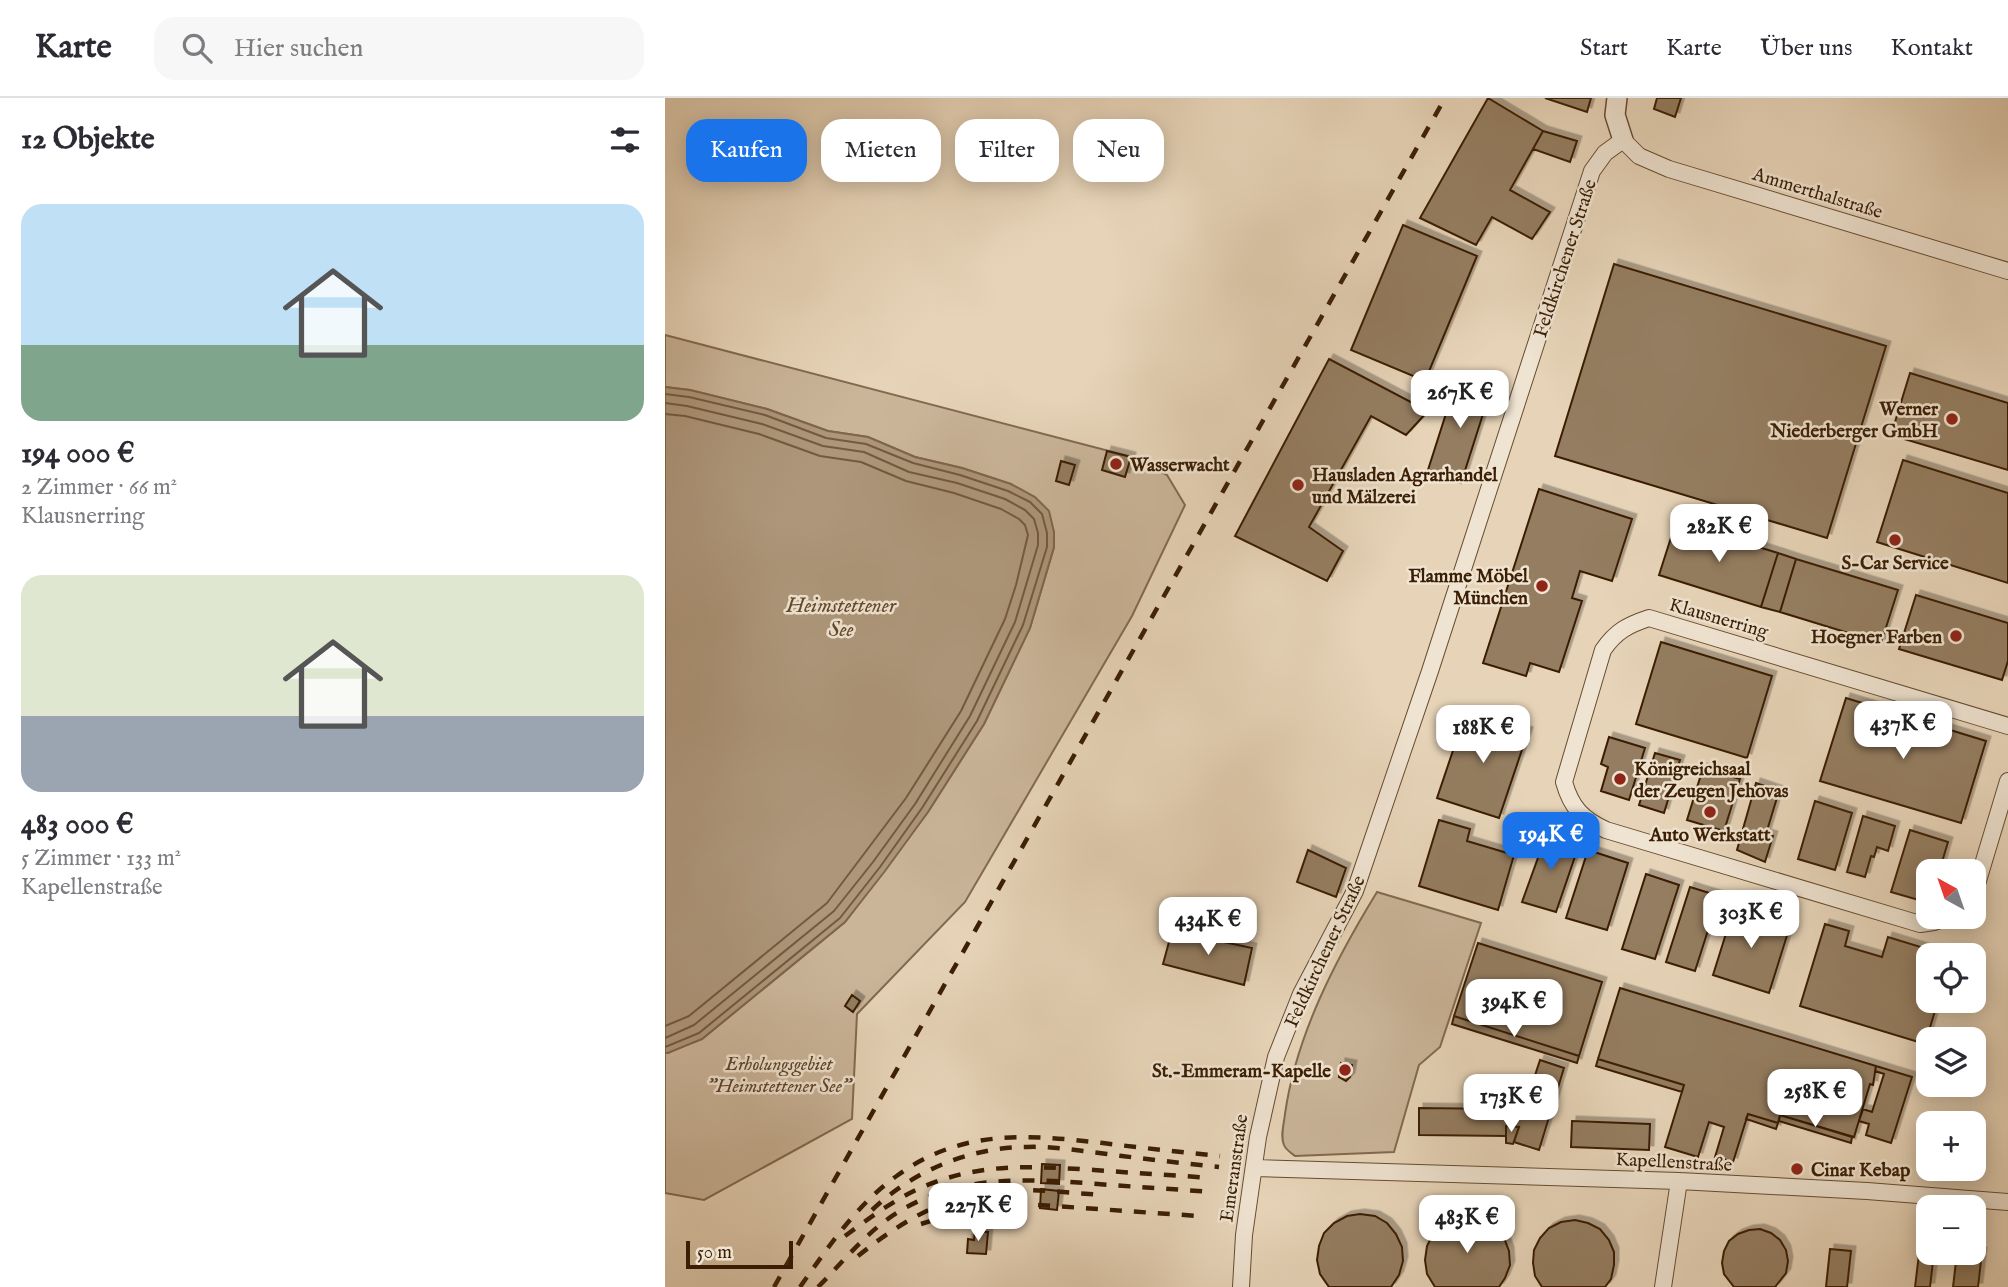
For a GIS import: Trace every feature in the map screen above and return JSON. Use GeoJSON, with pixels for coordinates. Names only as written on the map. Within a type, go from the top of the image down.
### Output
{"type":"FeatureCollection","features":[{"type":"Feature","properties":{"kind":"street"},"geometry":{"type":"LineString","coordinates":[[1617,98],[1615,116],[1623,140]]}},
{"type":"Feature","properties":{"kind":"street","name":"Ammerthalstraße"},"geometry":{"type":"LineString","coordinates":[[1623,140],[1639,156],[1669,169],[2008,271]]}},
{"type":"Feature","properties":{"kind":"street","name":"Feldkirchener Straße"},"geometry":{"type":"LineString","coordinates":[[1276,1057],[1301,994],[1355,891],[1442,634],[1592,171],[1598,160],[1623,140]]}},
{"type":"Feature","properties":{"kind":"street","name":"Klausnerring"},"geometry":{"type":"LineString","coordinates":[[1916,923],[1606,830],[1588,822],[1569,799],[1565,782],[1604,650],[1612,637],[1626,626],[1649,618],[2008,726]]}},
{"type":"Feature","properties":{"kind":"street"},"geometry":{"type":"LineString","coordinates":[[1985,859],[2008,781]]}},
{"type":"Feature","properties":{"kind":"street","name":"Emeranstraße"},"geometry":{"type":"LineString","coordinates":[[1241,1287],[1244,1236],[1254,1168],[1266,1096],[1276,1057]]}},
{"type":"Feature","properties":{"kind":"street","name":"Kapellenstraße"},"geometry":{"type":"LineString","coordinates":[[1254,1168],[1679,1181],[2008,1202]]}},
{"type":"Feature","properties":{"kind":"street"},"geometry":{"type":"LineString","coordinates":[[1663,1287],[1679,1181]]}},
{"type":"Feature","properties":{"kind":"green space","name":"Erholungsgebiet \"Heimstettener See\""},"geometry":{"type":"Polygon","coordinates":[[[665,335],[1132,457],[1167,475],[1185,505],[1132,616],[965,902],[857,1014],[852,1119],[704,1200],[665,1193],[665,1053],[702,1039],[845,922],[928,812],[984,724],[1030,628],[1054,547],[1054,532],[1011,484],[962,468],[915,457],[868,437],[828,431],[767,409],[690,390],[665,387],[665,335]]]}},
{"type":"Feature","properties":{"kind":"green space"},"geometry":{"type":"Polygon","coordinates":[[[1377,892],[1481,923],[1440,1047],[1419,1065],[1394,1152],[1295,1156],[1285,1147],[1282,1134],[1298,1055],[1333,971],[1377,892]]]}},
{"type":"Feature","properties":{"kind":"water","name":"Heimstettener See"},"geometry":{"type":"Polygon","coordinates":[[[665,387],[690,390],[767,409],[828,431],[868,437],[915,457],[962,468],[1011,484],[1035,497],[1049,511],[1054,532],[1054,547],[1030,628],[984,724],[928,812],[885,871],[845,922],[702,1039],[668,1053],[665,1053],[665,387]]]}},
{"type":"Feature","properties":{"kind":"building"},"geometry":{"type":"Polygon","coordinates":[[[1488,98],[1543,131],[1510,190],[1550,212],[1532,239],[1492,217],[1476,245],[1420,218],[1488,98]]]}},
{"type":"Feature","properties":{"kind":"building"},"geometry":{"type":"Polygon","coordinates":[[[1545,98],[1591,98],[1587,112],[1545,98]]]}},
{"type":"Feature","properties":{"kind":"building"},"geometry":{"type":"Polygon","coordinates":[[[1657,98],[1681,98],[1675,117],[1654,109],[1657,98]]]}},
{"type":"Feature","properties":{"kind":"building"},"geometry":{"type":"Polygon","coordinates":[[[1543,131],[1577,141],[1570,162],[1533,149],[1543,131]]]}},
{"type":"Feature","properties":{"kind":"building"},"geometry":{"type":"Polygon","coordinates":[[[1403,225],[1477,256],[1425,381],[1351,350],[1403,225]]]}},
{"type":"Feature","properties":{"kind":"building"},"geometry":{"type":"Polygon","coordinates":[[[1614,264],[1886,346],[1827,538],[1555,456],[1614,264]]]}},
{"type":"Feature","properties":{"kind":"building","name":"Hausladen Agrarhandel und Mälzerei"},"geometry":{"type":"Polygon","coordinates":[[[1329,359],[1428,411],[1406,435],[1371,416],[1309,527],[1343,551],[1327,581],[1235,536],[1329,359]]]}},
{"type":"Feature","properties":{"kind":"building","name":"Werner Niederberger GmbH"},"geometry":{"type":"Polygon","coordinates":[[[1910,373],[2008,403],[2008,470],[1891,435],[1910,373]]]}},
{"type":"Feature","properties":{"kind":"building"},"geometry":{"type":"Polygon","coordinates":[[[1458,376],[1492,386],[1461,483],[1427,473],[1458,376]]]}},
{"type":"Feature","properties":{"kind":"building","name":"Wasserwacht"},"geometry":{"type":"Polygon","coordinates":[[[1107,451],[1131,457],[1125,477],[1102,470],[1107,451]]]}},
{"type":"Feature","properties":{"kind":"building"},"geometry":{"type":"Polygon","coordinates":[[[1903,460],[2008,493],[2008,583],[1877,542],[1903,460]]]}},
{"type":"Feature","properties":{"kind":"building"},"geometry":{"type":"Polygon","coordinates":[[[1061,461],[1075,465],[1069,485],[1056,481],[1061,461]]]}},
{"type":"Feature","properties":{"kind":"building","name":"Flamme Möbel München"},"geometry":{"type":"Polygon","coordinates":[[[1539,489],[1632,519],[1612,581],[1580,571],[1572,598],[1582,601],[1559,672],[1530,663],[1526,676],[1483,663],[1539,489]]]}},
{"type":"Feature","properties":{"kind":"building"},"geometry":{"type":"Polygon","coordinates":[[[1676,522],[1778,553],[1761,607],[1659,575],[1676,522]]]}},
{"type":"Feature","properties":{"kind":"building"},"geometry":{"type":"Polygon","coordinates":[[[1778,553],[1796,559],[1780,612],[1761,607],[1778,553]]]}},
{"type":"Feature","properties":{"kind":"building"},"geometry":{"type":"Polygon","coordinates":[[[1796,559],[1898,590],[1881,643],[1780,612],[1796,559]]]}},
{"type":"Feature","properties":{"kind":"building","name":"Hoegner Farben"},"geometry":{"type":"Polygon","coordinates":[[[1916,595],[2008,623],[2008,661],[2002,680],[1899,649],[1916,595]]]}},
{"type":"Feature","properties":{"kind":"building"},"geometry":{"type":"Polygon","coordinates":[[[1661,642],[1772,676],[1747,758],[1636,724],[1661,642]]]}},
{"type":"Feature","properties":{"kind":"building"},"geometry":{"type":"Polygon","coordinates":[[[1846,698],[1986,741],[1961,823],[1820,781],[1846,698]]]}},
{"type":"Feature","properties":{"kind":"building"},"geometry":{"type":"Polygon","coordinates":[[[1466,712],[1528,732],[1499,818],[1437,798],[1466,712]]]}},
{"type":"Feature","properties":{"kind":"building","name":"Königreichsaal der Zeugen Jehovas"},"geometry":{"type":"Polygon","coordinates":[[[1609,737],[1645,748],[1629,800],[1601,791],[1608,767],[1601,764],[1609,737]]]}},
{"type":"Feature","properties":{"kind":"building"},"geometry":{"type":"Polygon","coordinates":[[[1655,753],[1680,760],[1664,813],[1639,805],[1655,753]]]}},
{"type":"Feature","properties":{"kind":"building"},"geometry":{"type":"Polygon","coordinates":[[[1703,768],[1740,779],[1724,831],[1687,820],[1703,768]]]}},
{"type":"Feature","properties":{"kind":"building"},"geometry":{"type":"Polygon","coordinates":[[[1756,783],[1779,791],[1766,834],[1773,836],[1765,862],[1737,850],[1756,783]]]}},
{"type":"Feature","properties":{"kind":"building"},"geometry":{"type":"Polygon","coordinates":[[[1815,801],[1852,813],[1835,870],[1798,859],[1815,801]]]}},
{"type":"Feature","properties":{"kind":"building"},"geometry":{"type":"Polygon","coordinates":[[[1863,816],[1895,826],[1888,851],[1877,847],[1874,857],[1871,856],[1865,877],[1847,872],[1863,816]]]}},
{"type":"Feature","properties":{"kind":"building"},"geometry":{"type":"Polygon","coordinates":[[[1439,820],[1470,829],[1467,841],[1514,855],[1498,910],[1419,886],[1439,820]]]}},
{"type":"Feature","properties":{"kind":"building"},"geometry":{"type":"Polygon","coordinates":[[[1910,830],[1948,842],[1943,859],[1916,859],[1916,899],[1891,892],[1910,830]]]}},
{"type":"Feature","properties":{"kind":"building"},"geometry":{"type":"Polygon","coordinates":[[[1547,833],[1580,842],[1556,912],[1522,902],[1547,833]]]}},
{"type":"Feature","properties":{"kind":"building"},"geometry":{"type":"Polygon","coordinates":[[[1308,850],[1346,868],[1336,897],[1297,882],[1308,850]]]}},
{"type":"Feature","properties":{"kind":"building"},"geometry":{"type":"Polygon","coordinates":[[[1588,850],[1628,863],[1607,930],[1566,918],[1588,850]]]}},
{"type":"Feature","properties":{"kind":"building"},"geometry":{"type":"Polygon","coordinates":[[[1646,874],[1679,885],[1655,959],[1622,949],[1646,874]]]}},
{"type":"Feature","properties":{"kind":"building"},"geometry":{"type":"Polygon","coordinates":[[[1690,887],[1719,896],[1695,971],[1666,962],[1690,887]]]}},
{"type":"Feature","properties":{"kind":"building"},"geometry":{"type":"Polygon","coordinates":[[[1734,908],[1790,926],[1769,993],[1713,975],[1734,908]]]}},
{"type":"Feature","properties":{"kind":"building"},"geometry":{"type":"Polygon","coordinates":[[[1825,924],[1849,931],[1845,946],[1882,957],[1888,937],[1916,946],[1916,1013],[1934,1013],[1930,1027],[1916,1027],[1916,1041],[1800,1006],[1825,924]]]}},
{"type":"Feature","properties":{"kind":"building"},"geometry":{"type":"Polygon","coordinates":[[[1172,931],[1252,948],[1244,985],[1163,964],[1172,931]]]}},
{"type":"Feature","properties":{"kind":"building"},"geometry":{"type":"Polygon","coordinates":[[[1478,943],[1602,982],[1579,1056],[1454,1016],[1478,943]]]}},
{"type":"Feature","properties":{"kind":"building"},"geometry":{"type":"Polygon","coordinates":[[[1620,988],[1876,1066],[1873,1085],[1870,1084],[1854,1137],[1780,1115],[1778,1123],[1748,1114],[1733,1162],[1715,1157],[1724,1127],[1709,1122],[1698,1157],[1665,1147],[1684,1085],[1598,1059],[1620,988]]]}},
{"type":"Feature","properties":{"kind":"building"},"geometry":{"type":"Polygon","coordinates":[[[852,995],[860,1001],[853,1012],[845,1006],[852,995]]]}},
{"type":"Feature","properties":{"kind":"building"},"geometry":{"type":"Polygon","coordinates":[[[1454,1016],[1579,1056],[1577,1063],[1452,1024],[1454,1016]]]}},
{"type":"Feature","properties":{"kind":"building"},"geometry":{"type":"Polygon","coordinates":[[[1598,1059],[1684,1085],[1682,1092],[1596,1066],[1598,1059]]]}},
{"type":"Feature","properties":{"kind":"building"},"geometry":{"type":"Polygon","coordinates":[[[1540,1060],[1564,1068],[1539,1150],[1514,1142],[1519,1127],[1506,1126],[1506,1136],[1419,1135],[1419,1108],[1505,1109],[1505,1112],[1523,1112],[1540,1060]]]}},
{"type":"Feature","properties":{"kind":"building","name":"St.-Emmeram-Kapelle"},"geometry":{"type":"Polygon","coordinates":[[[1341,1063],[1352,1065],[1350,1077],[1346,1081],[1339,1077],[1341,1063]]]}},
{"type":"Feature","properties":{"kind":"building"},"geometry":{"type":"Polygon","coordinates":[[[1876,1066],[1912,1077],[1891,1143],[1866,1135],[1869,1124],[1859,1121],[1863,1109],[1872,1112],[1884,1074],[1875,1071],[1876,1066]]]}},
{"type":"Feature","properties":{"kind":"building"},"geometry":{"type":"Polygon","coordinates":[[[1748,1114],[1778,1123],[1776,1129],[1746,1119],[1748,1114]]]}},
{"type":"Feature","properties":{"kind":"building"},"geometry":{"type":"Polygon","coordinates":[[[1780,1115],[1852,1137],[1851,1143],[1779,1121],[1780,1115]]]}},
{"type":"Feature","properties":{"kind":"building"},"geometry":{"type":"Polygon","coordinates":[[[1572,1121],[1650,1124],[1649,1150],[1571,1147],[1572,1121]]]}},
{"type":"Feature","properties":{"kind":"building"},"geometry":{"type":"Polygon","coordinates":[[[1506,1126],[1519,1127],[1513,1144],[1506,1143],[1506,1126]]]}},
{"type":"Feature","properties":{"kind":"building"},"geometry":{"type":"Polygon","coordinates":[[[1042,1164],[1060,1165],[1059,1184],[1041,1183],[1042,1164]]]}},
{"type":"Feature","properties":{"kind":"building"},"geometry":{"type":"Polygon","coordinates":[[[1041,1189],[1059,1191],[1057,1210],[1040,1208],[1041,1189]]]}},
{"type":"Feature","properties":{"kind":"building"},"geometry":{"type":"Polygon","coordinates":[[[1347,1216],[1375,1216],[1387,1223],[1396,1234],[1402,1247],[1403,1261],[1399,1275],[1391,1287],[1329,1287],[1320,1274],[1317,1260],[1324,1233],[1347,1216]]]}},
{"type":"Feature","properties":{"kind":"building"},"geometry":{"type":"Polygon","coordinates":[[[1470,1217],[1495,1227],[1504,1238],[1510,1265],[1505,1278],[1499,1287],[1435,1287],[1427,1274],[1425,1260],[1427,1246],[1433,1234],[1443,1224],[1456,1218],[1470,1217]]]}},
{"type":"Feature","properties":{"kind":"building"},"geometry":{"type":"Polygon","coordinates":[[[1575,1220],[1600,1229],[1609,1240],[1614,1252],[1611,1279],[1605,1287],[1542,1287],[1535,1276],[1534,1250],[1549,1228],[1561,1222],[1575,1220]]]}},
{"type":"Feature","properties":{"kind":"building"},"geometry":{"type":"Polygon","coordinates":[[[1760,1229],[1780,1240],[1786,1250],[1786,1273],[1775,1287],[1734,1287],[1724,1274],[1724,1251],[1729,1241],[1738,1234],[1760,1229]]]}},
{"type":"Feature","properties":{"kind":"building"},"geometry":{"type":"Polygon","coordinates":[[[975,1231],[988,1232],[986,1254],[967,1253],[968,1239],[974,1240],[975,1231]]]}},
{"type":"Feature","properties":{"kind":"building"},"geometry":{"type":"Polygon","coordinates":[[[1830,1249],[1851,1251],[1847,1287],[1826,1287],[1830,1249]]]}},
{"type":"Feature","properties":{"kind":"building"},"geometry":{"type":"Polygon","coordinates":[[[1918,1265],[1933,1265],[1930,1287],[1915,1287],[1918,1265]]]}},
{"type":"Feature","properties":{"kind":"building"},"geometry":{"type":"Polygon","coordinates":[[[1956,1265],[1981,1265],[1978,1287],[1953,1287],[1956,1265]]]}},
{"type":"Feature","properties":{"kind":"railway"},"geometry":{"type":"LineString","coordinates":[[774,1287],[1445,98]]}},
{"type":"Feature","properties":{"kind":"railway"},"geometry":{"type":"LineString","coordinates":[[800,1287],[844,1226],[869,1199],[898,1175],[947,1149],[997,1138],[1023,1137],[1076,1140],[1220,1156]]}},
{"type":"Feature","properties":{"kind":"railway"},"geometry":{"type":"LineString","coordinates":[[872,1210],[905,1184],[943,1164],[985,1151],[1006,1148],[1057,1148],[1219,1167]]}},
{"type":"Feature","properties":{"kind":"railway"},"geometry":{"type":"LineString","coordinates":[[845,1236],[916,1190],[960,1174],[982,1170],[1026,1167],[1211,1178]]}},
{"type":"Feature","properties":{"kind":"railway"},"geometry":{"type":"LineString","coordinates":[[818,1287],[892,1216],[928,1197],[951,1189],[1024,1180],[1211,1192]]}},
{"type":"Feature","properties":{"kind":"railway"},"geometry":{"type":"LineString","coordinates":[[858,1256],[906,1222],[958,1198],[996,1191],[1023,1190],[1103,1195]]}},
{"type":"Feature","properties":{"kind":"railway"},"geometry":{"type":"LineString","coordinates":[[921,1224],[979,1206],[1011,1203],[1198,1216]]}},
{"type":"Feature","properties":{"kind":"place","name":"Werner Niederberger GmbH"},"geometry":{"type":"Point","coordinates":[1952,419]}},
{"type":"Feature","properties":{"kind":"place","name":"Wasserwacht"},"geometry":{"type":"Point","coordinates":[1116,464]}},
{"type":"Feature","properties":{"kind":"place","name":"Hausladen Agrarhandel und Mälzerei"},"geometry":{"type":"Point","coordinates":[1298,485]}},
{"type":"Feature","properties":{"kind":"place","name":"S-Car Service"},"geometry":{"type":"Point","coordinates":[1895,540]}},
{"type":"Feature","properties":{"kind":"place","name":"Flamme Möbel München"},"geometry":{"type":"Point","coordinates":[1542,586]}},
{"type":"Feature","properties":{"kind":"place","name":"Hoegner Farben"},"geometry":{"type":"Point","coordinates":[1956,636]}},
{"type":"Feature","properties":{"kind":"place","name":"Königreichsaal der Zeugen Jehovas"},"geometry":{"type":"Point","coordinates":[1620,779]}},
{"type":"Feature","properties":{"kind":"place","name":"Auto Werkstatt"},"geometry":{"type":"Point","coordinates":[1710,812]}},
{"type":"Feature","properties":{"kind":"place","name":"St.-Emmeram-Kapelle"},"geometry":{"type":"Point","coordinates":[1345,1070]}},
{"type":"Feature","properties":{"kind":"place","name":"Cinar Kebap"},"geometry":{"type":"Point","coordinates":[1797,1169]}}]}
